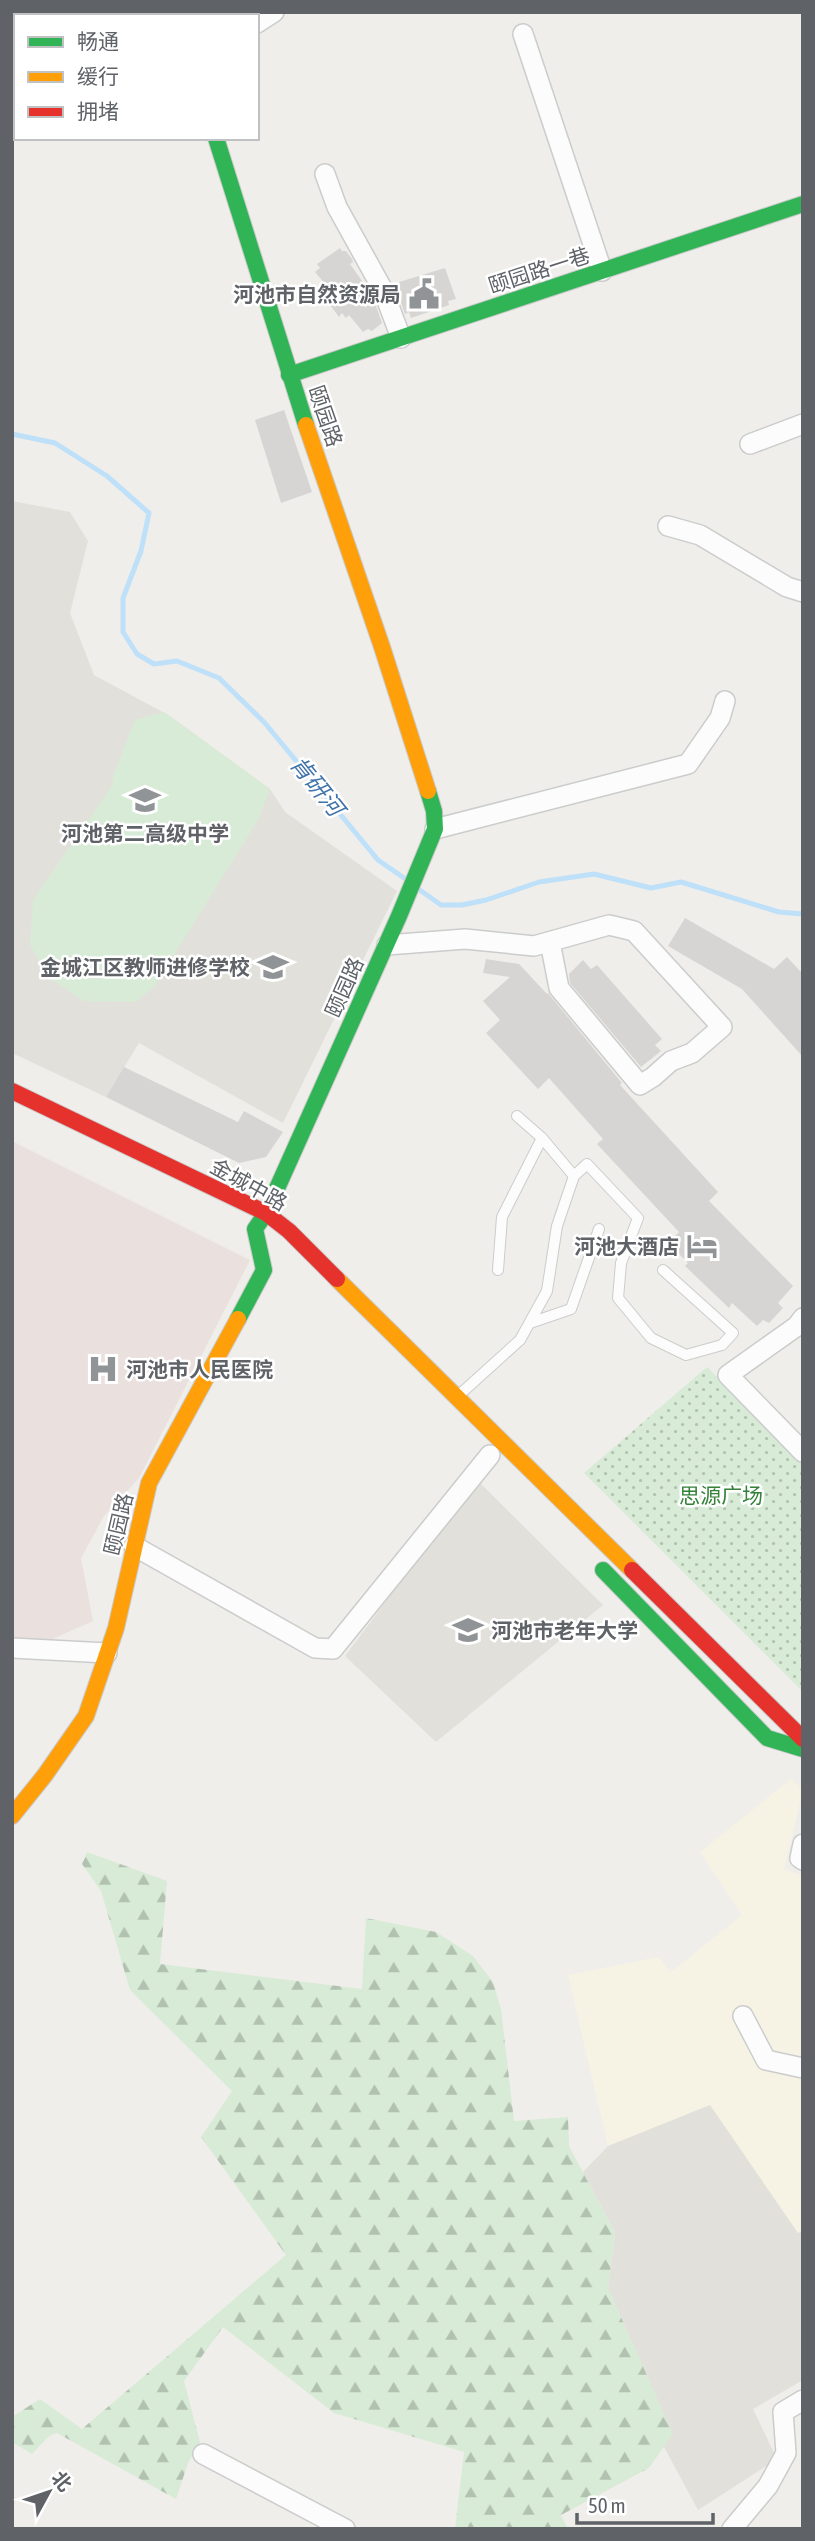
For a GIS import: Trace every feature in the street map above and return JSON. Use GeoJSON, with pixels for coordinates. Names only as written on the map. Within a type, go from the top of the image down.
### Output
{"type":"FeatureCollection","features":[{"type":"Feature","properties":{"kind":"street"},"geometry":{"type":"LineString","coordinates":[[259,22],[274,12]]}},
{"type":"Feature","properties":{"kind":"street"},"geometry":{"type":"LineString","coordinates":[[523,34],[602,271]]}},
{"type":"Feature","properties":{"kind":"street","name":"颐园路"},"geometry":{"type":"LineString","coordinates":[[12,1816],[86,1716],[116,1628],[149,1483],[186,1420],[264,1270],[249,1226],[266,1213],[400,916],[435,829],[434,811],[382,642],[289,375],[242,214],[217,140]]}},
{"type":"Feature","properties":{"kind":"street"},"geometry":{"type":"LineString","coordinates":[[325,173],[337,207],[383,290],[401,338]]}},
{"type":"Feature","properties":{"kind":"street","name":"颐园路一巷"},"geometry":{"type":"LineString","coordinates":[[289,375],[803,204]]}},
{"type":"Feature","properties":{"kind":"street"},"geometry":{"type":"LineString","coordinates":[[750,444],[803,424]]}},
{"type":"Feature","properties":{"kind":"street"},"geometry":{"type":"LineString","coordinates":[[668,526],[700,535],[787,587],[803,592]]}},
{"type":"Feature","properties":{"kind":"street"},"geometry":{"type":"LineString","coordinates":[[435,829],[688,764],[720,718],[725,701]]}},
{"type":"Feature","properties":{"kind":"street"},"geometry":{"type":"LineString","coordinates":[[387,945],[465,939],[534,946],[609,925],[634,930],[722,1027],[692,1053],[671,1061],[640,1085],[559,988],[550,942]]}},
{"type":"Feature","properties":{"kind":"street","name":"金城中路"},"geometry":{"type":"LineString","coordinates":[[12,1091],[266,1213],[289,1231],[803,1739]]}},
{"type":"Feature","properties":{"kind":"street","name":"金城中路"},"geometry":{"type":"LineString","coordinates":[[249,1226],[275,1245]]}},
{"type":"Feature","properties":{"kind":"street"},"geometry":{"type":"LineString","coordinates":[[803,1318],[797,1326],[728,1374],[803,1452]]}},
{"type":"Feature","properties":{"kind":"street"},"geometry":{"type":"LineString","coordinates":[[134,1546],[315,1648],[333,1649],[490,1455]]}},
{"type":"Feature","properties":{"kind":"street"},"geometry":{"type":"LineString","coordinates":[[595,1562],[767,1738],[803,1749]]}},
{"type":"Feature","properties":{"kind":"street"},"geometry":{"type":"LineString","coordinates":[[12,1648],[107,1653]]}},
{"type":"Feature","properties":{"kind":"street"},"geometry":{"type":"LineString","coordinates":[[803,1844],[800,1858],[803,1860]]}},
{"type":"Feature","properties":{"kind":"street"},"geometry":{"type":"LineString","coordinates":[[743,2016],[766,2060],[803,2068]]}},
{"type":"Feature","properties":{"kind":"street"},"geometry":{"type":"LineString","coordinates":[[732,2529],[768,2486],[786,2453],[783,2412],[803,2400]]}},
{"type":"Feature","properties":{"kind":"street"},"geometry":{"type":"LineString","coordinates":[[203,2454],[345,2529]]}},
{"type":"Feature","properties":{"kind":"lane"},"geometry":{"type":"LineString","coordinates":[[517,1116],[542,1138],[573,1176]]}},
{"type":"Feature","properties":{"kind":"lane"},"geometry":{"type":"LineString","coordinates":[[498,1270],[502,1217],[542,1138]]}},
{"type":"Feature","properties":{"kind":"lane"},"geometry":{"type":"LineString","coordinates":[[458,1396],[520,1340],[530,1323],[547,1291],[557,1226],[573,1176],[587,1164],[638,1218],[621,1263],[618,1298],[651,1338],[687,1355],[722,1345],[733,1333],[663,1270]]}},
{"type":"Feature","properties":{"kind":"lane"},"geometry":{"type":"LineString","coordinates":[[530,1323],[571,1309],[598,1229]]}},
{"type":"Feature","properties":{"kind":"shaded area","name":"河池第二高级中学"},"geometry":{"type":"Polygon","coordinates":[[[12,501],[70,512],[88,541],[70,613],[94,675],[170,716],[270,789],[285,812],[397,891],[283,1123],[139,1043],[106,1097],[12,1053],[12,501]]]}},
{"type":"Feature","properties":{"kind":"shaded area","name":"河池市人民医院"},"geometry":{"type":"Polygon","coordinates":[[[12,1141],[250,1260],[139,1478],[104,1516],[81,1558],[93,1621],[46,1642],[12,1640],[12,1141]]]}},
{"type":"Feature","properties":{"kind":"shaded area","name":"河池市老年大学"},"geometry":{"type":"Polygon","coordinates":[[[477,1480],[603,1605],[436,1742],[345,1656],[477,1480]]]}},
{"type":"Feature","properties":{"kind":"shaded area"},"geometry":{"type":"Polygon","coordinates":[[[791,1779],[803,1790],[784,1869],[803,1876],[803,2231],[798,2233],[710,2105],[608,2146],[568,1975],[658,1957],[671,1972],[742,1915],[700,1852],[791,1779]]]}},
{"type":"Feature","properties":{"kind":"shaded area"},"geometry":{"type":"Polygon","coordinates":[[[710,2105],[798,2233],[803,2231],[803,2380],[753,2409],[777,2459],[698,2510],[664,2447],[672,2433],[608,2288],[615,2233],[583,2172],[608,2146],[710,2105]]]}},
{"type":"Feature","properties":{"kind":"green space"},"geometry":{"type":"Polygon","coordinates":[[[164,712],[270,789],[258,820],[154,987],[136,1002],[84,1001],[49,978],[30,945],[33,900],[114,783],[112,779],[135,720],[164,712]]]}},
{"type":"Feature","properties":{"kind":"green space","name":"思源广场"},"geometry":{"type":"Polygon","coordinates":[[[707,1367],[803,1463],[803,1692],[584,1473],[707,1367]]]}},
{"type":"Feature","properties":{"kind":"green space"},"geometry":{"type":"Polygon","coordinates":[[[87,1852],[167,1881],[160,1964],[362,1989],[366,1918],[436,1932],[473,1956],[493,1982],[501,2009],[514,2121],[568,2117],[569,2146],[615,2233],[608,2288],[673,2434],[649,2468],[561,2515],[568,2529],[455,2529],[464,2452],[334,2413],[223,2327],[184,2381],[200,2442],[188,2463],[176,2499],[57,2433],[49,2436],[32,2454],[12,2442],[12,2417],[40,2399],[82,2429],[286,2255],[201,2137],[232,2091],[130,1990],[101,1891],[82,1864],[87,1852]]]}},
{"type":"Feature","properties":{"kind":"building"},"geometry":{"type":"Polygon","coordinates":[[[340,248],[352,259],[350,264],[372,295],[382,323],[372,331],[368,329],[363,332],[349,315],[346,318],[342,313],[339,317],[320,291],[326,285],[315,272],[320,268],[317,264],[340,248]]]}},
{"type":"Feature","properties":{"kind":"building","name":"河池市自然资源局"},"geometry":{"type":"Polygon","coordinates":[[[445,268],[456,299],[448,301],[449,305],[411,318],[409,312],[405,314],[396,288],[400,287],[399,282],[445,268]]]}},
{"type":"Feature","properties":{"kind":"building"},"geometry":{"type":"Polygon","coordinates":[[[284,410],[312,492],[281,503],[255,420],[284,410]]]}},
{"type":"Feature","properties":{"kind":"building"},"geometry":{"type":"Polygon","coordinates":[[[685,918],[774,969],[787,957],[803,974],[803,1057],[742,989],[668,946],[685,918]]]}},
{"type":"Feature","properties":{"kind":"building"},"geometry":{"type":"Polygon","coordinates":[[[486,959],[519,964],[548,993],[622,1083],[620,1085],[718,1192],[709,1201],[793,1286],[778,1303],[783,1308],[769,1323],[763,1320],[757,1326],[732,1303],[729,1308],[685,1266],[688,1263],[668,1243],[679,1232],[597,1144],[603,1139],[549,1078],[538,1089],[486,1033],[500,1020],[483,1001],[510,977],[483,973],[486,959]]]}},
{"type":"Feature","properties":{"kind":"building"},"geometry":{"type":"Polygon","coordinates":[[[583,960],[591,969],[597,965],[662,1039],[655,1045],[661,1051],[641,1067],[570,983],[569,974],[583,960]]]}},
{"type":"Feature","properties":{"kind":"building"},"geometry":{"type":"Polygon","coordinates":[[[124,1067],[238,1122],[244,1111],[283,1132],[266,1157],[239,1163],[106,1097],[124,1067]]]}},
{"type":"Feature","properties":{"kind":"waterway","name":"肯研河"},"geometry":{"type":"LineString","coordinates":[[12,434],[55,443],[107,476],[149,513],[141,551],[123,598],[123,632],[137,654],[154,664],[177,661],[219,678],[264,722],[378,860],[407,880]]}},
{"type":"Feature","properties":{"kind":"waterway","name":"肯研河"},"geometry":{"type":"LineString","coordinates":[[417,888],[441,905],[462,905],[539,882],[594,874],[651,888],[681,882],[779,912],[803,914]]}},
{"type":"Feature","properties":{"kind":"traffic: fast"},"geometry":{"type":"LineString","coordinates":[[217,140],[306,425]]}},
{"type":"Feature","properties":{"kind":"traffic: fast"},"geometry":{"type":"LineString","coordinates":[[289,375],[803,204]]}},
{"type":"Feature","properties":{"kind":"traffic: fast"},"geometry":{"type":"LineString","coordinates":[[238,1319],[264,1270],[255,1229],[266,1213],[435,829],[434,811],[428,791]]}},
{"type":"Feature","properties":{"kind":"traffic: fast"},"geometry":{"type":"LineString","coordinates":[[603,1570],[767,1738],[803,1749]]}},
{"type":"Feature","properties":{"kind":"traffic: slow"},"geometry":{"type":"LineString","coordinates":[[306,425],[428,791]]}},
{"type":"Feature","properties":{"kind":"traffic: slow"},"geometry":{"type":"LineString","coordinates":[[337,1279],[632,1570]]}},
{"type":"Feature","properties":{"kind":"traffic: slow"},"geometry":{"type":"LineString","coordinates":[[12,1816],[45,1775],[86,1716],[116,1628],[149,1483],[238,1319]]}},
{"type":"Feature","properties":{"kind":"traffic: jam"},"geometry":{"type":"LineString","coordinates":[[12,1091],[266,1213],[289,1231],[337,1279]]}},
{"type":"Feature","properties":{"kind":"traffic: jam"},"geometry":{"type":"LineString","coordinates":[[632,1570],[803,1739]]}},
{"type":"Feature","properties":{"kind":"place","name":"河池市自然资源局"},"geometry":{"type":"Point","coordinates":[424,294]}},
{"type":"Feature","properties":{"kind":"place","name":"河池第二高级中学"},"geometry":{"type":"Point","coordinates":[145,800]}},
{"type":"Feature","properties":{"kind":"place","name":"金城江区教师进修学校"},"geometry":{"type":"Point","coordinates":[273,967]}},
{"type":"Feature","properties":{"kind":"place","name":"河池大酒店"},"geometry":{"type":"Point","coordinates":[702,1246]}},
{"type":"Feature","properties":{"kind":"place","name":"河池市人民医院"},"geometry":{"type":"Point","coordinates":[103,1369]}},
{"type":"Feature","properties":{"kind":"place","name":"河池市老年大学"},"geometry":{"type":"Point","coordinates":[468,1630]}}]}
